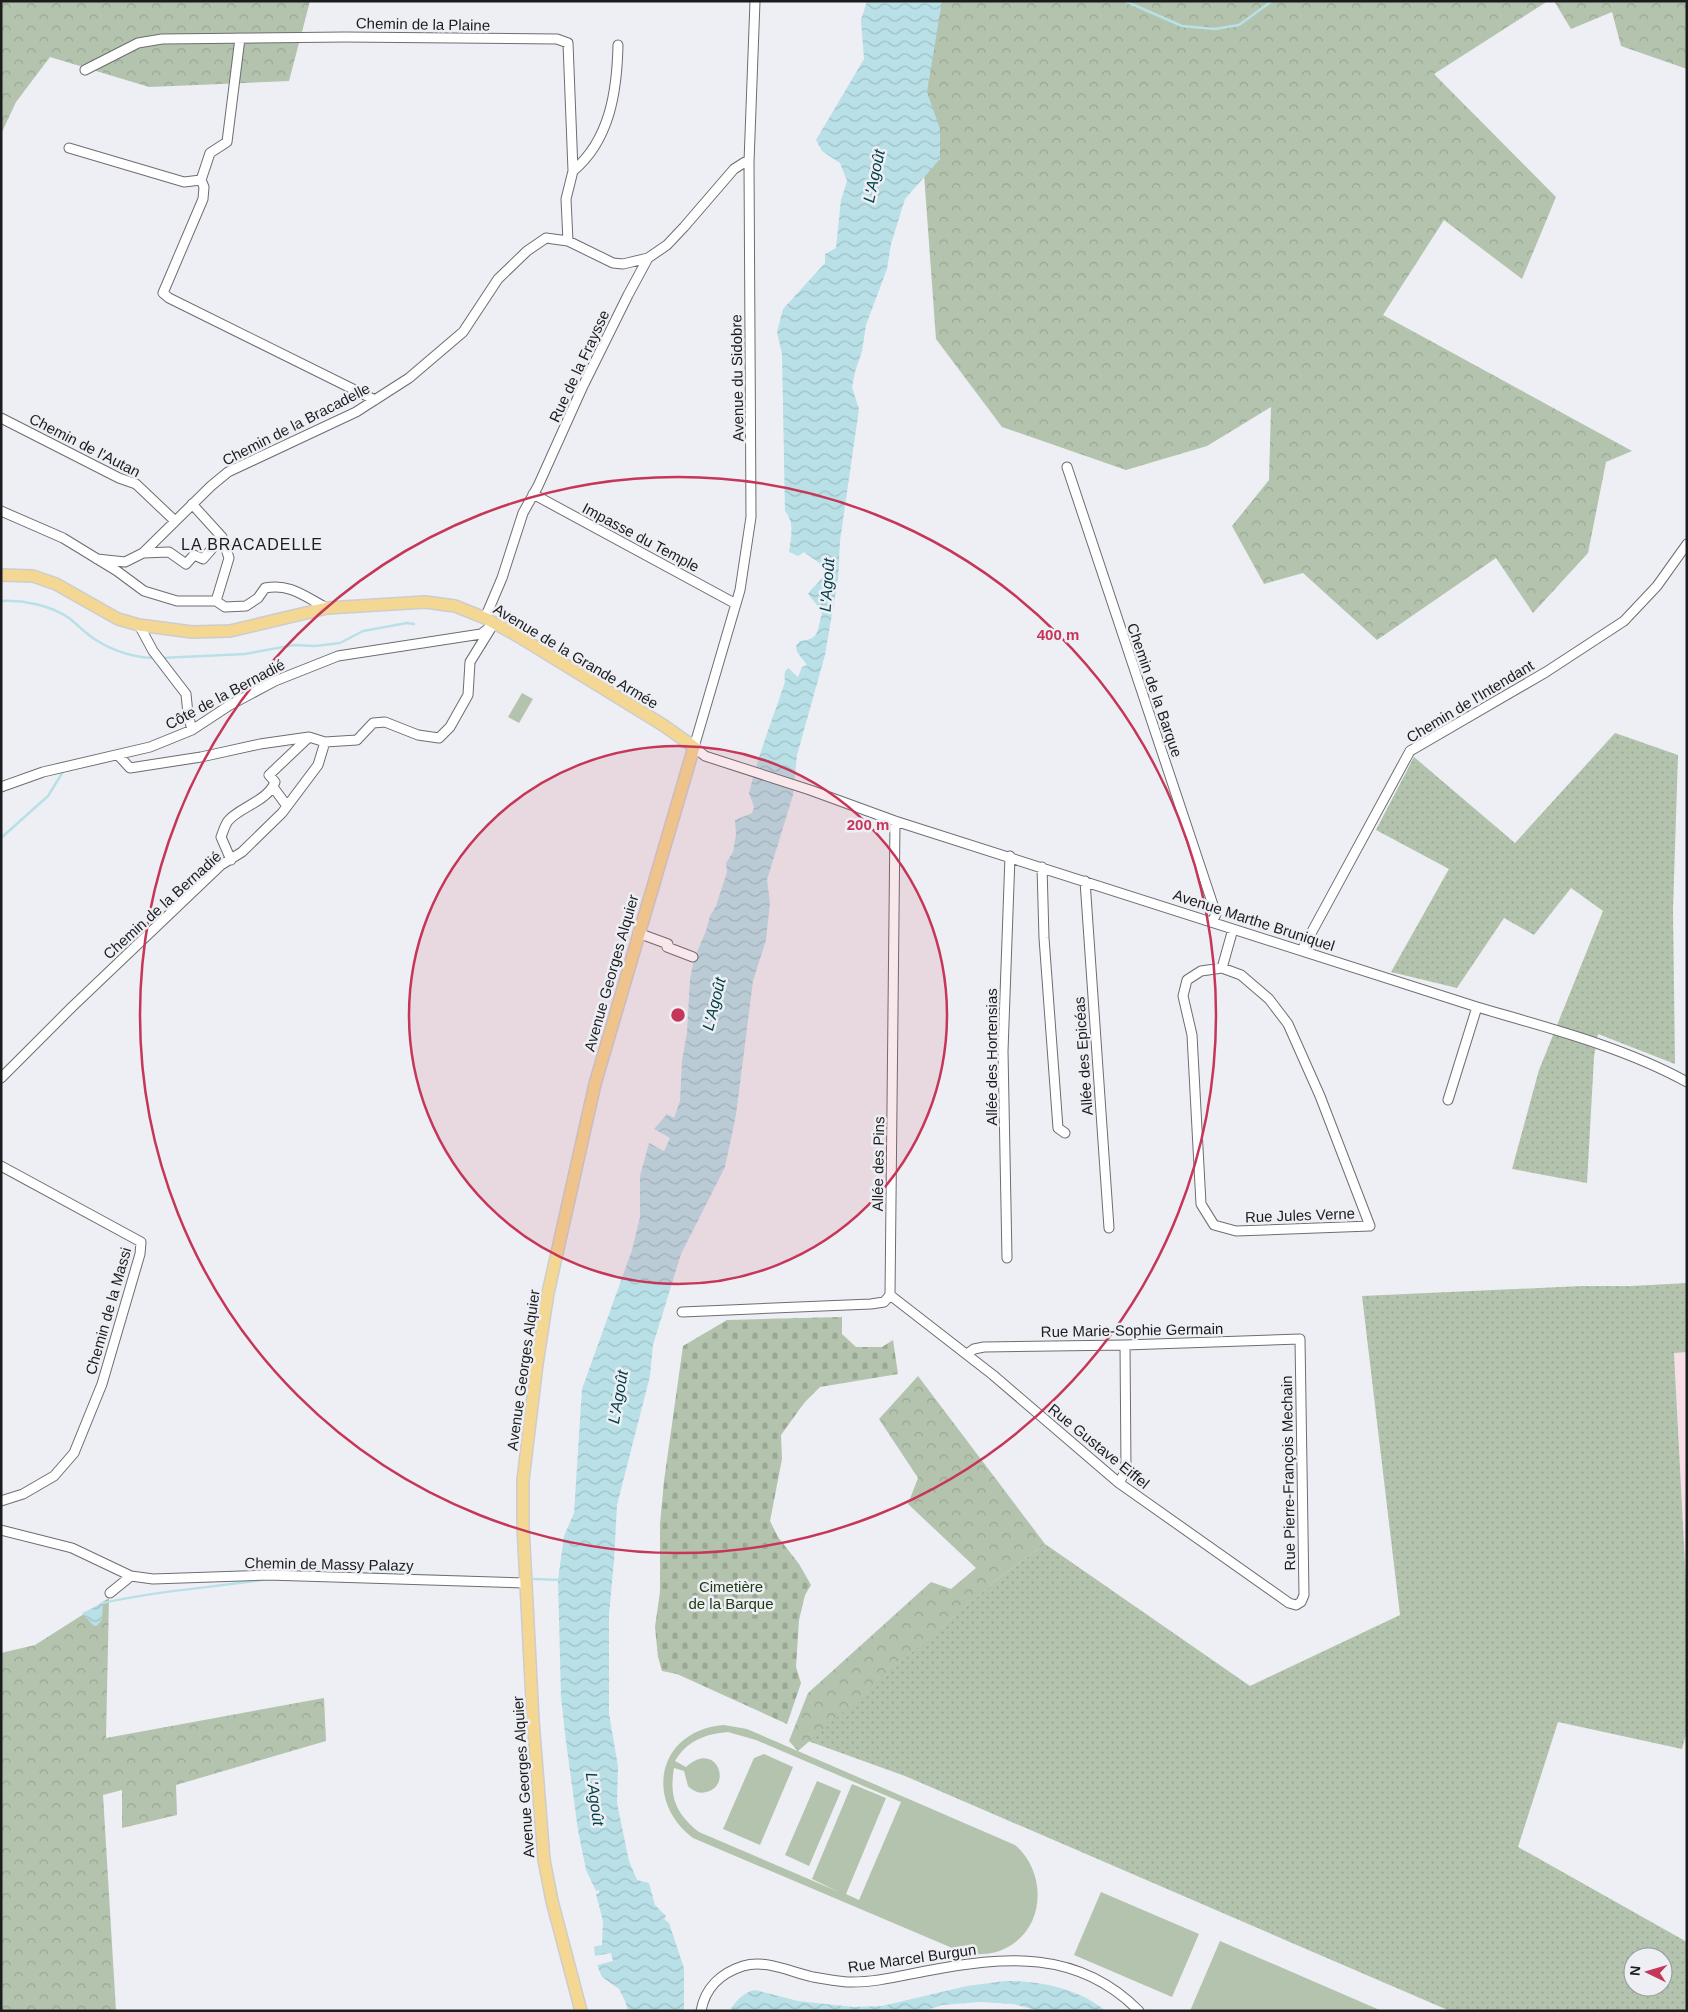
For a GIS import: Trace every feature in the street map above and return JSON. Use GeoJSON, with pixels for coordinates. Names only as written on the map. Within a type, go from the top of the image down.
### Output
{"type":"FeatureCollection","features":[{"type":"Feature","properties":{"kind":"main road","name":"Avenue de la Grande Armée"},"geometry":{"type":"LineString","coordinates":[[1,575],[34,576],[56,584],[118,619],[140,625],[192,632],[230,631],[327,608],[426,602],[454,606],[490,621],[518,636],[663,725],[694,747]]}},
{"type":"Feature","properties":{"kind":"main road","name":"Avenue Georges Alquier"},"geometry":{"type":"LineString","coordinates":[[581,2011],[552,1901],[544,1860],[533,1720],[523,1526],[523,1480],[527,1435],[548,1293],[595,1084],[694,747]]}},
{"type":"Feature","properties":{"kind":"street","name":"Avenue du Sidobre"},"geometry":{"type":"LineString","coordinates":[[694,747],[736,604],[752,517],[749,162],[755,1]]}},
{"type":"Feature","properties":{"kind":"street","name":"Chemin de la Plaine"},"geometry":{"type":"LineString","coordinates":[[85,70],[138,43],[162,39],[345,37],[557,39],[568,43],[573,171],[566,199],[568,241]]}},
{"type":"Feature","properties":{"kind":"street"},"geometry":{"type":"LineString","coordinates":[[240,38],[227,142],[210,153],[201,180],[204,187],[203,199],[163,293],[375,400]]}},
{"type":"Feature","properties":{"kind":"street"},"geometry":{"type":"LineString","coordinates":[[573,171],[585,161],[602,133],[614,98],[618,45]]}},
{"type":"Feature","properties":{"kind":"street"},"geometry":{"type":"LineString","coordinates":[[69,148],[184,182],[201,180]]}},
{"type":"Feature","properties":{"kind":"street","name":"Rue de la Fraysse"},"geometry":{"type":"LineString","coordinates":[[325,742],[357,740],[373,723],[385,722],[418,735],[439,738],[450,727],[468,695],[470,662],[486,636],[523,513],[600,351],[648,258],[666,245],[684,227],[734,169],[745,162],[749,162]]}},
{"type":"Feature","properties":{"kind":"street","name":"Chemin de la Bracadelle"},"geometry":{"type":"LineString","coordinates":[[97,559],[124,562],[143,553],[210,486],[228,472],[356,412],[409,378],[463,332],[498,279],[527,251],[546,238],[568,241],[613,264],[623,264],[648,258]]}},
{"type":"Feature","properties":{"kind":"street","name":"Chemin de l'Autan"},"geometry":{"type":"LineString","coordinates":[[1,418],[119,478],[136,484],[175,521]]}},
{"type":"Feature","properties":{"kind":"street","name":"Chemin de la Barque"},"geometry":{"type":"LineString","coordinates":[[1067,467],[1216,914],[1212,922]]}},
{"type":"Feature","properties":{"kind":"street","name":"Impasse du Temple"},"geometry":{"type":"LineString","coordinates":[[533,494],[736,604]]}},
{"type":"Feature","properties":{"kind":"street"},"geometry":{"type":"LineString","coordinates":[[192,504],[222,537],[229,558],[216,601]]}},
{"type":"Feature","properties":{"kind":"street"},"geometry":{"type":"LineString","coordinates":[[1,511],[63,538],[144,591],[177,601],[216,601],[225,607],[246,606],[258,598],[265,588],[276,586],[297,590],[327,608]]}},
{"type":"Feature","properties":{"kind":"street"},"geometry":{"type":"LineString","coordinates":[[143,553],[169,552],[186,564],[194,555],[203,559],[222,537]]}},
{"type":"Feature","properties":{"kind":"street","name":"Chemin de l'Intendant"},"geometry":{"type":"LineString","coordinates":[[1302,950],[1410,751],[1546,672],[1624,621],[1657,586],[1687,544]]}},
{"type":"Feature","properties":{"kind":"street","name":"Côte de la Bernadié"},"geometry":{"type":"LineString","coordinates":[[1,787],[43,772],[150,747],[192,730],[230,705],[275,681],[338,656],[481,634],[490,621]]}},
{"type":"Feature","properties":{"kind":"street"},"geometry":{"type":"LineString","coordinates":[[140,625],[153,651],[186,694],[192,730]]}},
{"type":"Feature","properties":{"kind":"street"},"geometry":{"type":"LineString","coordinates":[[118,755],[130,768],[308,737],[325,742]]}},
{"type":"Feature","properties":{"kind":"street"},"geometry":{"type":"LineString","coordinates":[[231,860],[221,837],[228,821],[260,799],[273,787],[275,782],[269,775],[308,737]]}},
{"type":"Feature","properties":{"kind":"street","name":"Chemin de la Bernadié"},"geometry":{"type":"LineString","coordinates":[[1,1078],[72,1007],[221,865],[231,860],[282,813],[318,765],[325,742]]}},
{"type":"Feature","properties":{"kind":"street","name":"Avenue Marthe Bruniquel"},"geometry":{"type":"LineString","coordinates":[[694,747],[705,756],[810,790],[895,821],[1548,1028],[1628,1055],[1671,1073],[1687,1082]]}},
{"type":"Feature","properties":{"kind":"street"},"geometry":{"type":"LineString","coordinates":[[273,787],[287,806]]}},
{"type":"Feature","properties":{"kind":"street","name":"Allée des Pins"},"geometry":{"type":"LineString","coordinates":[[890,1295],[895,821]]}},
{"type":"Feature","properties":{"kind":"street","name":"Allée des Hortensias"},"geometry":{"type":"LineString","coordinates":[[1007,1258],[1003,1051],[1010,856]]}},
{"type":"Feature","properties":{"kind":"street"},"geometry":{"type":"LineString","coordinates":[[1042,867],[1044,938],[1058,1128],[1065,1133]]}},
{"type":"Feature","properties":{"kind":"street","name":"Allée des Epicéas"},"geometry":{"type":"LineString","coordinates":[[1085,881],[1109,1228]]}},
{"type":"Feature","properties":{"kind":"street"},"geometry":{"type":"LineString","coordinates":[[1222,968],[1232,928]]}},
{"type":"Feature","properties":{"kind":"street"},"geometry":{"type":"LineString","coordinates":[[638,933],[668,944],[667,947],[693,956]]}},
{"type":"Feature","properties":{"kind":"street","name":"Rue Jules Verne"},"geometry":{"type":"LineString","coordinates":[[1222,968],[1241,975],[1269,999],[1288,1024],[1320,1096],[1370,1226],[1236,1231],[1214,1225],[1201,1204],[1192,1035],[1183,996],[1187,980],[1201,971],[1222,968]]}},
{"type":"Feature","properties":{"kind":"street"},"geometry":{"type":"LineString","coordinates":[[1448,1100],[1477,1007]]}},
{"type":"Feature","properties":{"kind":"street","name":"Chemin de la Massi"},"geometry":{"type":"LineString","coordinates":[[1,1166],[141,1242],[140,1254],[102,1384],[74,1453],[54,1476],[23,1494],[1,1501]]}},
{"type":"Feature","properties":{"kind":"street"},"geometry":{"type":"LineString","coordinates":[[682,1312],[871,1304],[884,1302],[890,1295]]}},
{"type":"Feature","properties":{"kind":"street","name":"Rue Gustave Eiffel"},"geometry":{"type":"LineString","coordinates":[[890,1295],[967,1354],[1119,1482],[1283,1599],[1292,1604],[1299,1604]]}},
{"type":"Feature","properties":{"kind":"street","name":"Rue Marie-Sophie Germain"},"geometry":{"type":"LineString","coordinates":[[967,1354],[974,1349],[984,1347],[1125,1345],[1300,1339]]}},
{"type":"Feature","properties":{"kind":"street","name":"Rue Pierre-François Mechain"},"geometry":{"type":"LineString","coordinates":[[1299,1604],[1304,1595],[1300,1339]]}},
{"type":"Feature","properties":{"kind":"street"},"geometry":{"type":"LineString","coordinates":[[1119,1482],[1126,1470],[1125,1345]]}},
{"type":"Feature","properties":{"kind":"street"},"geometry":{"type":"LineString","coordinates":[[1,1530],[72,1548],[131,1576],[110,1593]]}},
{"type":"Feature","properties":{"kind":"street","name":"Chemin de Massy Palazy"},"geometry":{"type":"LineString","coordinates":[[131,1576],[178,1580],[268,1575],[526,1583]]}},
{"type":"Feature","properties":{"kind":"street","name":"Rue Marcel Burgun"},"geometry":{"type":"LineString","coordinates":[[701,2011],[708,1992],[716,1981],[730,1971],[760,1963],[812,1977],[848,1982],[886,1978],[972,1963],[1017,1960],[1043,1962],[1096,1979],[1116,1991],[1139,2011]]}},
{"type":"Feature","properties":{"kind":"shaded area"},"geometry":{"type":"Polygon","coordinates":[[[1687,1352],[1687,1602],[1674,1353],[1687,1352]]]}},
{"type":"Feature","properties":{"kind":"green space"},"geometry":{"type":"Polygon","coordinates":[[[1,1],[310,1],[289,81],[149,87],[50,57],[16,102],[1,134],[1,1]]]}},
{"type":"Feature","properties":{"kind":"green space"},"geometry":{"type":"Polygon","coordinates":[[[941,1],[1548,1],[1434,74],[1556,197],[1522,279],[1444,220],[1383,315],[1632,451],[1606,462],[1588,553],[1533,613],[1496,558],[1377,640],[1303,573],[1264,584],[1232,526],[1269,480],[1271,407],[1207,446],[1126,470],[1002,427],[936,339],[920,119],[941,1]]]}},
{"type":"Feature","properties":{"kind":"green space"},"geometry":{"type":"Polygon","coordinates":[[[1554,1],[1687,1],[1687,69],[1621,46],[1612,12],[1571,29],[1554,1]]]}},
{"type":"Feature","properties":{"kind":"green space"},"geometry":{"type":"Polygon","coordinates":[[[522,693],[533,699],[519,723],[508,717],[522,693]]]}},
{"type":"Feature","properties":{"kind":"green space"},"geometry":{"type":"Polygon","coordinates":[[[1615,733],[1678,755],[1673,910],[1675,1064],[1598,1034],[1594,1057],[1587,1183],[1512,1169],[1539,1070],[1603,911],[1571,888],[1534,935],[1504,918],[1457,988],[1391,972],[1449,869],[1376,830],[1414,757],[1515,843],[1615,733]]]}},
{"type":"Feature","properties":{"kind":"green space"},"geometry":{"type":"Polygon","coordinates":[[[1687,1283],[1687,1352],[1674,1353],[1687,1602],[1687,1730],[1682,1749],[1558,1722],[1518,1847],[1687,1942],[1687,2011],[1450,2011],[905,1776],[808,1741],[1000,1577],[1045,1544],[1250,1686],[1400,1615],[1362,1296],[1687,1283]]]}},
{"type":"Feature","properties":{"kind":"green space","name":"Cimetière de la Barque"},"geometry":{"type":"Polygon","coordinates":[[[842,1317],[842,1334],[856,1347],[882,1347],[893,1340],[898,1374],[820,1387],[804,1403],[781,1435],[782,1459],[770,1521],[778,1537],[799,1564],[811,1585],[805,1595],[799,1620],[796,1667],[801,1683],[787,1724],[677,1674],[662,1671],[658,1657],[655,1627],[660,1592],[660,1524],[664,1481],[683,1346],[727,1320],[842,1317]]]}},
{"type":"Feature","properties":{"kind":"green space"},"geometry":{"type":"Polygon","coordinates":[[[918,1376],[1045,1544],[1000,1577],[798,1751],[789,1741],[808,1693],[931,1582],[951,1589],[976,1568],[908,1504],[918,1478],[879,1419],[918,1376]]]}},
{"type":"Feature","properties":{"kind":"green space"},"geometry":{"type":"Polygon","coordinates":[[[109,1598],[106,1738],[324,1698],[326,1741],[176,1785],[177,1815],[122,1828],[122,1790],[103,1795],[116,2011],[1,2011],[1,1653],[35,1645],[109,1598]]]}},
{"type":"Feature","properties":{"kind":"green space"},"geometry":{"type":"Polygon","coordinates":[[[724,1725],[747,1729],[1015,1845],[1025,1856],[1033,1870],[1037,1884],[1038,1899],[1035,1914],[1029,1927],[1019,1939],[996,1952],[985,1954],[964,1953],[693,1838],[677,1822],[667,1805],[663,1787],[665,1769],[672,1753],[684,1739],[702,1730],[724,1725]],[[728,1732],[704,1737],[685,1748],[675,1761],[686,1767],[697,1760],[706,1758],[713,1761],[718,1767],[720,1775],[719,1782],[714,1788],[703,1793],[694,1791],[688,1786],[684,1771],[674,1768],[674,1796],[680,1811],[699,1832],[839,1892],[812,1879],[852,1784],[886,1798],[846,1894],[859,1900],[901,1802],[756,1740],[728,1732]]]}},
{"type":"Feature","properties":{"kind":"green space"},"geometry":{"type":"Polygon","coordinates":[[[764,1754],[793,1767],[760,1845],[723,1829],[754,1758],[764,1754]]]}},
{"type":"Feature","properties":{"kind":"green space"},"geometry":{"type":"Polygon","coordinates":[[[817,1781],[841,1791],[809,1866],[785,1855],[817,1781]]]}},
{"type":"Feature","properties":{"kind":"green space"},"geometry":{"type":"Polygon","coordinates":[[[1101,1892],[1199,1934],[1172,1997],[1074,1955],[1101,1892]]]}},
{"type":"Feature","properties":{"kind":"green space"},"geometry":{"type":"Polygon","coordinates":[[[1220,1941],[1382,2011],[1190,2011],[1220,1941]]]}},
{"type":"Feature","properties":{"kind":"water","name":"L'Agoût"},"geometry":{"type":"Polygon","coordinates":[[[867,1],[942,1],[927,92],[940,129],[940,159],[905,199],[891,244],[887,269],[866,325],[862,351],[852,387],[859,409],[840,541],[838,579],[825,655],[797,755],[793,795],[767,880],[770,903],[766,940],[753,981],[736,1115],[725,1167],[681,1254],[653,1345],[650,1376],[617,1505],[609,1615],[609,1714],[618,1766],[617,1803],[629,1861],[637,1880],[649,1883],[655,1905],[666,1916],[664,1919],[669,1923],[684,1968],[684,2011],[628,2011],[619,1989],[602,1977],[597,1965],[613,1961],[611,1953],[595,1956],[594,1947],[602,1945],[603,1921],[596,1894],[599,1893],[599,1890],[596,1891],[586,1870],[578,1830],[565,1734],[561,1697],[558,1580],[564,1536],[574,1513],[582,1389],[632,1250],[640,1217],[640,1176],[649,1143],[664,1151],[670,1138],[654,1129],[667,1114],[674,1118],[680,1101],[690,979],[694,959],[710,916],[716,906],[727,872],[726,863],[733,852],[736,835],[735,820],[752,813],[754,807],[749,793],[785,683],[785,673],[788,668],[798,677],[802,667],[807,665],[797,652],[796,646],[800,641],[815,636],[822,614],[808,594],[825,573],[822,565],[804,552],[798,556],[789,552],[792,530],[790,520],[785,511],[782,354],[777,332],[783,309],[825,263],[825,254],[836,248],[841,200],[847,181],[840,163],[822,151],[816,140],[864,59],[861,20],[867,1]]]}},
{"type":"Feature","properties":{"kind":"water"},"geometry":{"type":"Polygon","coordinates":[[[103,1603],[102,1619],[98,1625],[94,1626],[82,1613],[103,1603]]]}},
{"type":"Feature","properties":{"kind":"water"},"geometry":{"type":"Polygon","coordinates":[[[1005,1981],[1032,1982],[1058,1987],[1095,2003],[1106,2011],[1040,2011],[1013,2004],[980,2002],[942,2005],[924,2011],[730,2011],[740,1998],[755,1990],[798,2001],[853,2007],[882,2006],[967,1986],[1005,1981]]]}},
{"type":"Feature","properties":{"kind":"waterway"},"geometry":{"type":"LineString","coordinates":[[1125,1],[1182,26],[1215,29],[1239,25],[1272,1]]}},
{"type":"Feature","properties":{"kind":"waterway"},"geometry":{"type":"LineString","coordinates":[[1,601],[18,601],[62,613],[92,638],[103,644],[124,653],[155,658]]}},
{"type":"Feature","properties":{"kind":"waterway"},"geometry":{"type":"LineString","coordinates":[[161,658],[245,654],[294,645],[315,646],[340,643],[363,631],[407,623],[414,624]]}},
{"type":"Feature","properties":{"kind":"waterway"},"geometry":{"type":"LineString","coordinates":[[1,838],[48,796],[64,770]]}},
{"type":"Feature","properties":{"kind":"waterway"},"geometry":{"type":"LineString","coordinates":[[310,1571],[468,1577]]}},
{"type":"Feature","properties":{"kind":"waterway"},"geometry":{"type":"LineString","coordinates":[[103,1603],[144,1595],[268,1579]]}},
{"type":"Feature","properties":{"kind":"waterway"},"geometry":{"type":"LineString","coordinates":[[534,1579],[560,1580]]}},
{"type":"Feature","properties":{"kind":"district","name":"LA BRACADELLE"},"geometry":{"type":"Point","coordinates":[252,544]}}]}
